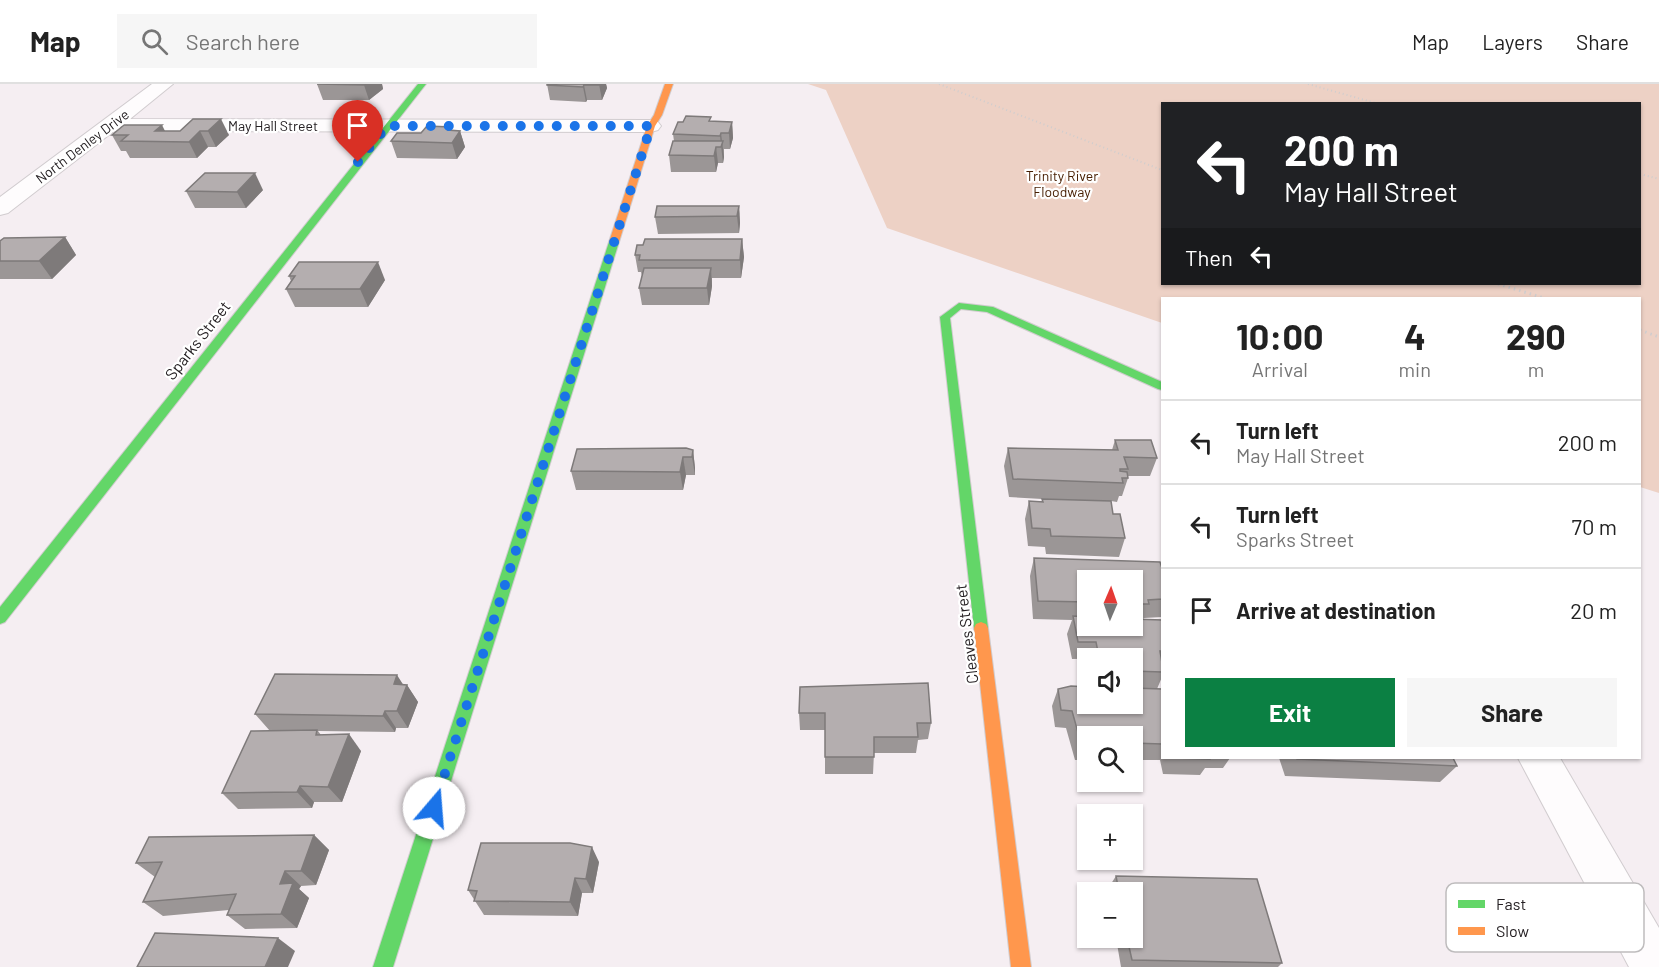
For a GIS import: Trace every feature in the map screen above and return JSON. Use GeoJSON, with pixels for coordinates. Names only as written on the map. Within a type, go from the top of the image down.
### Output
{"type":"FeatureCollection","features":[{"type":"Feature","properties":{"kind":"street","name":"North Denley Drive"},"geometry":{"type":"LineString","coordinates":[[0,208],[164,84]]}},
{"type":"Feature","properties":{"kind":"street","name":"Sparks Street"},"geometry":{"type":"LineString","coordinates":[[0,618],[422,84]]}},
{"type":"Feature","properties":{"kind":"street"},"geometry":{"type":"LineString","coordinates":[[383,967],[651,126],[658,115],[669,84]]}},
{"type":"Feature","properties":{"kind":"street","name":"May Hall Street"},"geometry":{"type":"LineString","coordinates":[[110,125],[651,126]]}},
{"type":"Feature","properties":{"kind":"street","name":"Cleaves Street"},"geometry":{"type":"LineString","coordinates":[[1022,967],[945,317],[951,309],[960,305],[989,309],[1161,386]]}},
{"type":"Feature","properties":{"kind":"street"},"geometry":{"type":"LineString","coordinates":[[1539,759],[1608,883]]}},
{"type":"Feature","properties":{"kind":"street"},"geometry":{"type":"LineString","coordinates":[[1644,947],[1655,967]]}},
{"type":"Feature","properties":{"kind":"path"},"geometry":{"type":"LineString","coordinates":[[939,84],[1161,170]]}},
{"type":"Feature","properties":{"kind":"path"},"geometry":{"type":"LineString","coordinates":[[1308,84],[1373,102]]}},
{"type":"Feature","properties":{"kind":"path"},"geometry":{"type":"LineString","coordinates":[[1641,174],[1659,179]]}},
{"type":"Feature","properties":{"kind":"path"},"geometry":{"type":"LineString","coordinates":[[1501,285],[1541,297]]}},
{"type":"Feature","properties":{"kind":"path"},"geometry":{"type":"LineString","coordinates":[[1641,330],[1659,337]]}},
{"type":"Feature","properties":{"kind":"green space","name":"Trinity River Floodway"},"geometry":{"type":"Polygon","coordinates":[[[808,84],[1659,84],[1659,493],[1641,487],[1641,297],[1161,297],[1161,323],[887,228],[826,90],[808,84]]]}},
{"type":"Feature","properties":{"kind":"building"},"geometry":{"type":"Polygon","coordinates":[[[317,84],[365,84],[364,85],[317,84]]]}},
{"type":"Feature","properties":{"kind":"building"},"geometry":{"type":"Polygon","coordinates":[[[547,84],[599,85],[584,85],[583,87],[547,84]]]}},
{"type":"Feature","properties":{"kind":"building"},"geometry":{"type":"Polygon","coordinates":[[[686,116],[711,117],[709,121],[732,122],[729,133],[721,133],[720,136],[673,134],[678,122],[683,122],[686,116]]]}},
{"type":"Feature","properties":{"kind":"building"},"geometry":{"type":"Polygon","coordinates":[[[193,119],[221,119],[208,131],[200,131],[189,142],[121,141],[128,135],[112,135],[124,125],[162,125],[155,131],[180,131],[193,119]]]}},
{"type":"Feature","properties":{"kind":"building"},"geometry":{"type":"Polygon","coordinates":[[[427,126],[450,127],[448,130],[460,131],[452,143],[391,141],[397,133],[421,133],[427,126]]]}},
{"type":"Feature","properties":{"kind":"building"},"geometry":{"type":"Polygon","coordinates":[[[673,141],[723,141],[721,147],[716,147],[714,156],[669,155],[673,141]]]}},
{"type":"Feature","properties":{"kind":"building"},"geometry":{"type":"Polygon","coordinates":[[[205,173],[255,173],[237,192],[186,191],[205,173]]]}},
{"type":"Feature","properties":{"kind":"building"},"geometry":{"type":"Polygon","coordinates":[[[657,206],[739,206],[737,216],[655,217],[657,206]]]}},
{"type":"Feature","properties":{"kind":"building"},"geometry":{"type":"Polygon","coordinates":[[[65,237],[39,261],[0,261],[0,241],[4,238],[65,237]]]}},
{"type":"Feature","properties":{"kind":"building"},"geometry":{"type":"Polygon","coordinates":[[[645,239],[742,239],[740,260],[639,260],[640,255],[635,255],[637,245],[643,245],[645,239]]]}},
{"type":"Feature","properties":{"kind":"building"},"geometry":{"type":"Polygon","coordinates":[[[299,262],[378,262],[360,289],[286,289],[295,276],[289,276],[299,262]]]}},
{"type":"Feature","properties":{"kind":"building"},"geometry":{"type":"Polygon","coordinates":[[[644,268],[711,268],[707,288],[639,288],[644,268]]]}},
{"type":"Feature","properties":{"kind":"building"},"geometry":{"type":"Polygon","coordinates":[[[1115,440],[1151,440],[1157,458],[1124,457],[1128,469],[1120,469],[1120,471],[1127,472],[1128,478],[1122,478],[1123,483],[1013,479],[1008,448],[1118,450],[1115,440]]]}},
{"type":"Feature","properties":{"kind":"building"},"geometry":{"type":"Polygon","coordinates":[[[686,448],[693,450],[692,457],[683,457],[680,472],[571,471],[577,449],[686,448]]]}},
{"type":"Feature","properties":{"kind":"building"},"geometry":{"type":"Polygon","coordinates":[[[1042,499],[1111,501],[1113,514],[1120,514],[1125,538],[1051,536],[1050,529],[1032,528],[1029,501],[1043,502],[1042,499]]]}},
{"type":"Feature","properties":{"kind":"building"},"geometry":{"type":"Polygon","coordinates":[[[1034,558],[1160,562],[1161,599],[1148,600],[1149,604],[1143,604],[1143,570],[1077,570],[1077,602],[1038,601],[1034,558]]]}},
{"type":"Feature","properties":{"kind":"building"},"geometry":{"type":"Polygon","coordinates":[[[1073,616],[1077,616],[1077,636],[1143,636],[1143,619],[1161,620],[1161,672],[1143,671],[1143,648],[1097,648],[1096,642],[1078,642],[1073,616]]]}},
{"type":"Feature","properties":{"kind":"building"},"geometry":{"type":"Polygon","coordinates":[[[275,674],[397,675],[394,684],[407,685],[397,711],[385,711],[383,716],[255,714],[275,674]]]}},
{"type":"Feature","properties":{"kind":"building"},"geometry":{"type":"Polygon","coordinates":[[[928,683],[931,723],[917,723],[918,737],[874,737],[874,757],[825,757],[825,713],[799,713],[800,687],[928,683]]]}},
{"type":"Feature","properties":{"kind":"building"},"geometry":{"type":"Polygon","coordinates":[[[1071,686],[1077,686],[1077,714],[1143,714],[1143,688],[1161,689],[1161,744],[1143,743],[1143,726],[1077,726],[1077,729],[1072,711],[1061,710],[1058,689],[1071,686]]]}},
{"type":"Feature","properties":{"kind":"building"},"geometry":{"type":"Polygon","coordinates":[[[317,730],[316,735],[349,734],[328,787],[300,786],[297,792],[222,793],[251,731],[317,730]]]}},
{"type":"Feature","properties":{"kind":"building"},"geometry":{"type":"Polygon","coordinates":[[[1297,759],[1454,759],[1457,766],[1297,759]]]}},
{"type":"Feature","properties":{"kind":"building"},"geometry":{"type":"Polygon","coordinates":[[[314,835],[301,871],[285,871],[280,884],[293,883],[281,914],[227,915],[236,894],[143,902],[162,862],[136,863],[149,837],[314,835]]]}},
{"type":"Feature","properties":{"kind":"building"},"geometry":{"type":"Polygon","coordinates":[[[481,843],[570,843],[592,847],[586,879],[575,878],[570,902],[474,901],[477,891],[468,890],[481,843]]]}},
{"type":"Feature","properties":{"kind":"building"},"geometry":{"type":"Polygon","coordinates":[[[1116,876],[1257,879],[1282,963],[1132,960],[1129,948],[1143,948],[1143,882],[1117,882],[1116,876]]]}},
{"type":"Feature","properties":{"kind":"building"},"geometry":{"type":"Polygon","coordinates":[[[155,933],[278,938],[265,967],[137,967],[155,933]]]}},
{"type":"Feature","properties":{"kind":"traffic: fast"},"geometry":{"type":"LineString","coordinates":[[0,618],[422,84]]}},
{"type":"Feature","properties":{"kind":"traffic: fast"},"geometry":{"type":"LineString","coordinates":[[383,967],[614,242]]}},
{"type":"Feature","properties":{"kind":"traffic: fast"},"geometry":{"type":"LineString","coordinates":[[981,628],[945,317],[959,306],[989,309],[1161,386]]}},
{"type":"Feature","properties":{"kind":"traffic: slow"},"geometry":{"type":"LineString","coordinates":[[614,242],[651,126],[658,115],[669,84]]}},
{"type":"Feature","properties":{"kind":"traffic: slow"},"geometry":{"type":"LineString","coordinates":[[981,628],[1021,967]]}},
{"type":"Feature","properties":{"kind":"route"},"geometry":{"type":"LineString","coordinates":[[358,162],[387,126],[651,126],[434,808]]}}]}
